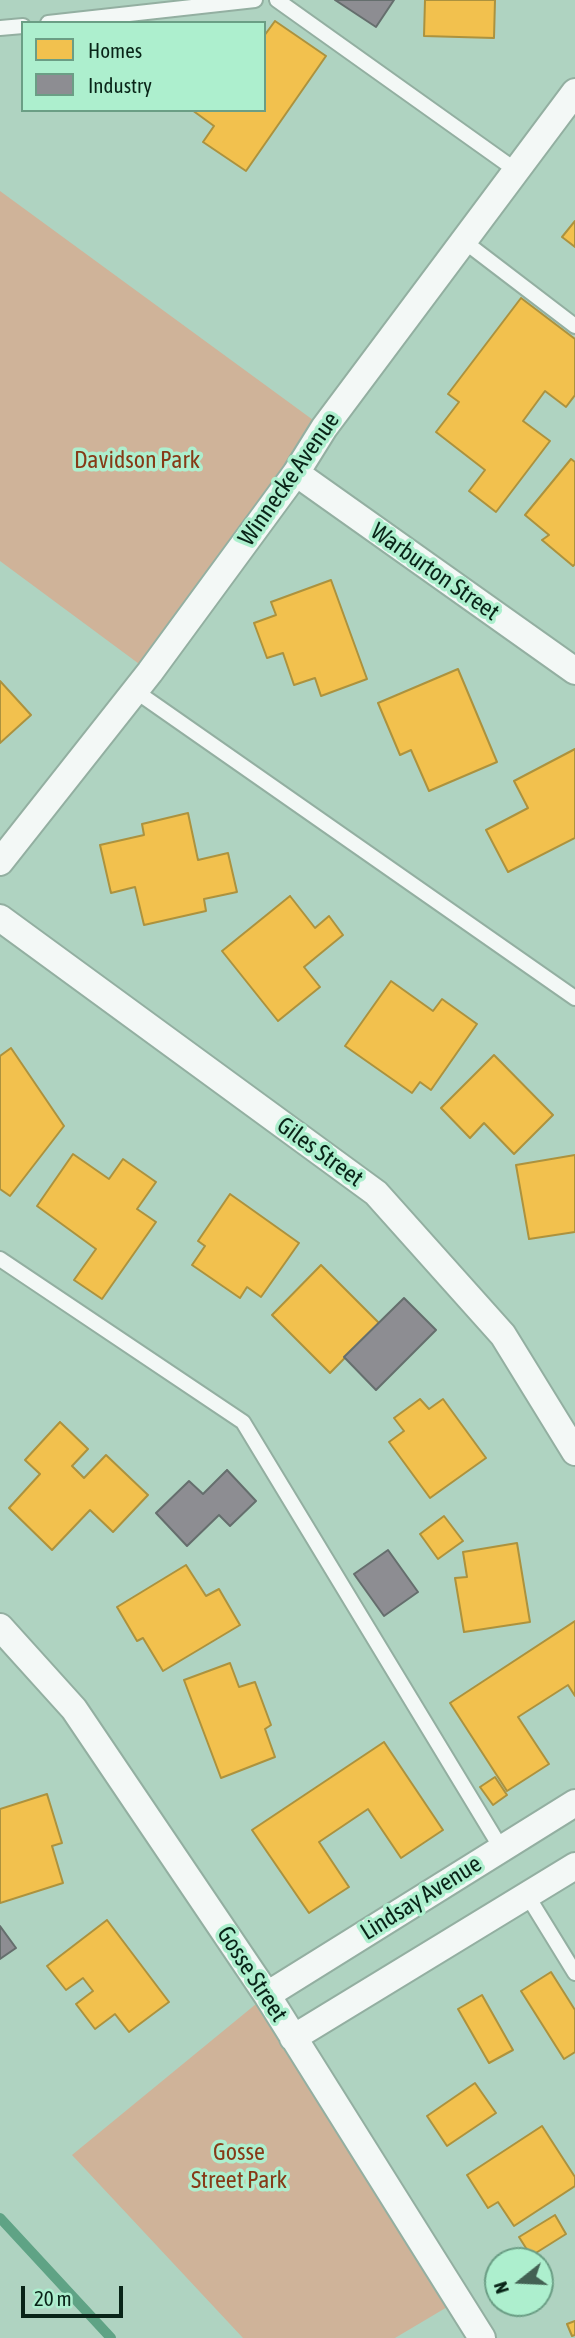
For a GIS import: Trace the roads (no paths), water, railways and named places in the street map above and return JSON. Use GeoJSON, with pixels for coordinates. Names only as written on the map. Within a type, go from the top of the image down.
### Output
{"type":"FeatureCollection","features":[{"type":"Feature","properties":{"kind":"street","name":"Winnecke Avenue"},"geometry":{"type":"LineString","coordinates":[[0,862],[150,671],[296,473],[324,428],[575,92]]}},
{"type":"Feature","properties":{"kind":"street","name":"Warburton Street"},"geometry":{"type":"LineString","coordinates":[[296,473],[575,671]]}},
{"type":"Feature","properties":{"kind":"street","name":"Giles Street"},"geometry":{"type":"LineString","coordinates":[[0,918],[376,1193],[503,1335],[575,1452]]}},
{"type":"Feature","properties":{"kind":"street","name":"Gosse Street"},"geometry":{"type":"LineString","coordinates":[[0,1627],[74,1709],[267,1995],[482,2338]]}},
{"type":"Feature","properties":{"kind":"street","name":"Lindsay Avenue"},"geometry":{"type":"LineString","coordinates":[[267,1995],[575,1802]]}},
{"type":"Feature","properties":{"kind":"street"},"geometry":{"type":"LineString","coordinates":[[293,2038],[575,1866]]}},
{"type":"Feature","properties":{"kind":"lane"},"geometry":{"type":"LineString","coordinates":[[66,21],[255,0]]}},
{"type":"Feature","properties":{"kind":"lane"},"geometry":{"type":"LineString","coordinates":[[278,0],[517,171]]}},
{"type":"Feature","properties":{"kind":"lane"},"geometry":{"type":"LineString","coordinates":[[0,28],[21,26]]}},
{"type":"Feature","properties":{"kind":"lane"},"geometry":{"type":"LineString","coordinates":[[465,242],[575,326]]}},
{"type":"Feature","properties":{"kind":"lane"},"geometry":{"type":"LineString","coordinates":[[134,690],[575,998]]}},
{"type":"Feature","properties":{"kind":"lane"},"geometry":{"type":"LineString","coordinates":[[0,1259],[243,1422],[501,1847]]}},
{"type":"Feature","properties":{"kind":"lane"},"geometry":{"type":"LineString","coordinates":[[527,1895],[575,1973]]}},
{"type":"Feature","properties":{"kind":"waterway"},"geometry":{"type":"LineString","coordinates":[[0,2218],[111,2338]]}},
{"type":"Feature","properties":{"kind":"park label","name":"Davidson Park"},"geometry":{"type":"Point","coordinates":[137,460]}},
{"type":"Feature","properties":{"kind":"park label","name":"Gosse Street Park"},"geometry":{"type":"Point","coordinates":[239,2166]}}]}
